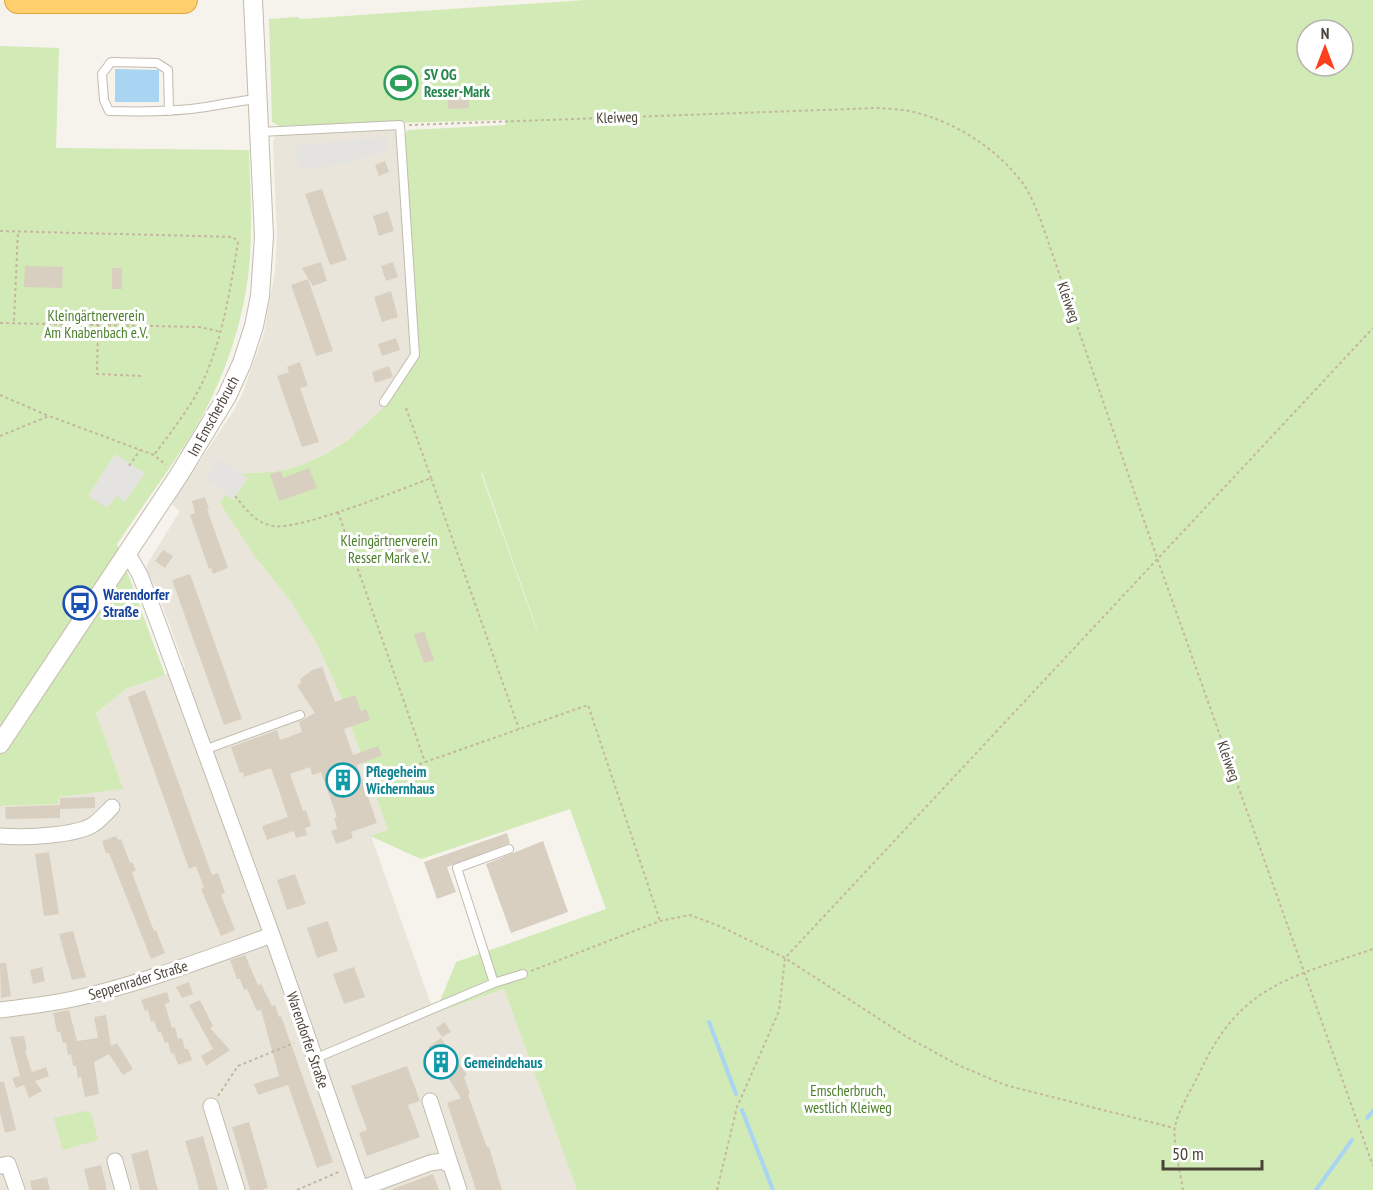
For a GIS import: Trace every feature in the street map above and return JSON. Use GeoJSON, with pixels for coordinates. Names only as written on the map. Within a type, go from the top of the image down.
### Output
{"type":"FeatureCollection","features":[{"type":"Feature","properties":{"kind":"highway"},"geometry":{"type":"LineString","coordinates":[[18,0],[184,0]]}},
{"type":"Feature","properties":{"kind":"street","name":"Im Emscherbruch"},"geometry":{"type":"LineString","coordinates":[[0,744],[179,475],[228,396],[242,363],[254,326],[260,296],[264,236],[253,0]]}},
{"type":"Feature","properties":{"kind":"street","name":"Warendorfer Straße"},"geometry":{"type":"LineString","coordinates":[[128,554],[144,586],[272,935],[360,1189]]}},
{"type":"Feature","properties":{"kind":"street"},"geometry":{"type":"LineString","coordinates":[[0,836],[22,838],[93,826],[112,807]]}},
{"type":"Feature","properties":{"kind":"street","name":"Seppenrader Straße"},"geometry":{"type":"LineString","coordinates":[[0,1010],[72,999],[110,990],[272,935]]}},
{"type":"Feature","properties":{"kind":"street"},"geometry":{"type":"LineString","coordinates":[[430,1101],[459,1190]]}},
{"type":"Feature","properties":{"kind":"street"},"geometry":{"type":"LineString","coordinates":[[212,1106],[237,1190]]}},
{"type":"Feature","properties":{"kind":"street"},"geometry":{"type":"LineString","coordinates":[[115,1161],[123,1190]]}},
{"type":"Feature","properties":{"kind":"street"},"geometry":{"type":"LineString","coordinates":[[360,1189],[430,1163],[442,1161],[451,1166]]}},
{"type":"Feature","properties":{"kind":"street"},"geometry":{"type":"LineString","coordinates":[[0,1166],[8,1164],[17,1190]]}},
{"type":"Feature","properties":{"kind":"lane"},"geometry":{"type":"LineString","coordinates":[[169,111],[168,70],[157,63],[111,62],[102,74],[104,100],[109,111],[169,111],[258,99]]}},
{"type":"Feature","properties":{"kind":"lane"},"geometry":{"type":"LineString","coordinates":[[259,132],[400,125],[415,355],[384,402]]}},
{"type":"Feature","properties":{"kind":"lane"},"geometry":{"type":"LineString","coordinates":[[204,750],[300,715]]}},
{"type":"Feature","properties":{"kind":"lane"},"geometry":{"type":"LineString","coordinates":[[494,983],[457,868],[509,849]]}},
{"type":"Feature","properties":{"kind":"lane"},"geometry":{"type":"LineString","coordinates":[[314,1059],[494,983],[523,974]]}},
{"type":"Feature","properties":{"kind":"path","name":"Kleiweg"},"geometry":{"type":"LineString","coordinates":[[400,125],[877,108],[912,111],[943,122],[979,141],[1003,160],[1025,187],[1040,218],[1157,558],[1373,1166]]}},
{"type":"Feature","properties":{"kind":"path"},"geometry":{"type":"LineString","coordinates":[[0,231],[233,237],[238,242],[221,332],[192,401],[154,455]]}},
{"type":"Feature","properties":{"kind":"path"},"geometry":{"type":"LineString","coordinates":[[14,323],[18,231]]}},
{"type":"Feature","properties":{"kind":"path"},"geometry":{"type":"LineString","coordinates":[[0,322],[200,327],[221,332]]}},
{"type":"Feature","properties":{"kind":"path"},"geometry":{"type":"LineString","coordinates":[[98,325],[97,374],[142,376]]}},
{"type":"Feature","properties":{"kind":"path"},"geometry":{"type":"LineString","coordinates":[[717,1190],[737,1107],[779,1011],[785,958],[1373,328]]}},
{"type":"Feature","properties":{"kind":"path"},"geometry":{"type":"LineString","coordinates":[[0,395],[154,455],[179,475]]}},
{"type":"Feature","properties":{"kind":"path"},"geometry":{"type":"LineString","coordinates":[[406,408],[519,729]]}},
{"type":"Feature","properties":{"kind":"path"},"geometry":{"type":"LineString","coordinates":[[0,436],[49,416]]}},
{"type":"Feature","properties":{"kind":"path"},"geometry":{"type":"LineString","coordinates":[[129,466],[140,450]]}},
{"type":"Feature","properties":{"kind":"path"},"geometry":{"type":"LineString","coordinates":[[235,496],[248,513],[258,520],[274,526],[287,526],[338,512],[431,478]]}},
{"type":"Feature","properties":{"kind":"path"},"geometry":{"type":"LineString","coordinates":[[338,512],[425,762]]}},
{"type":"Feature","properties":{"kind":"path"},"geometry":{"type":"LineString","coordinates":[[374,780],[588,705],[660,921]]}},
{"type":"Feature","properties":{"kind":"path"},"geometry":{"type":"LineString","coordinates":[[523,974],[660,921],[690,915],[722,927],[785,958],[907,1037],[958,1065],[1005,1085],[1174,1128]]}},
{"type":"Feature","properties":{"kind":"path"},"geometry":{"type":"LineString","coordinates":[[1183,1190],[1174,1128],[1212,1046],[1231,1020],[1259,994],[1304,973],[1373,949]]}},
{"type":"Feature","properties":{"kind":"path"},"geometry":{"type":"LineString","coordinates":[[212,1106],[238,1066],[307,1038]]}},
{"type":"Feature","properties":{"kind":"path"},"geometry":{"type":"LineString","coordinates":[[297,1190],[352,1167]]}},
{"type":"Feature","properties":{"kind":"shaded area"},"geometry":{"type":"Polygon","coordinates":[[[394,130],[399,135],[413,356],[382,402],[383,408],[348,440],[326,454],[282,471],[238,474],[257,559],[290,600],[316,642],[338,690],[388,830],[371,836],[434,1013],[504,989],[577,1190],[0,1190],[0,806],[58,804],[58,797],[122,789],[96,713],[126,689],[185,667],[156,588],[146,570],[147,564],[180,511],[171,504],[242,395],[264,333],[275,272],[277,237],[273,141],[275,137],[394,130]]]}},
{"type":"Feature","properties":{"kind":"shaded area"},"geometry":{"type":"Polygon","coordinates":[[[389,136],[387,151],[343,164],[300,168],[295,146],[389,136]]]}},
{"type":"Feature","properties":{"kind":"shaded area"},"geometry":{"type":"Polygon","coordinates":[[[115,454],[145,473],[125,502],[117,496],[107,508],[88,496],[115,454]]]}},
{"type":"Feature","properties":{"kind":"shaded area"},"geometry":{"type":"Polygon","coordinates":[[[219,459],[248,478],[233,500],[205,479],[219,459]]]}},
{"type":"Feature","properties":{"kind":"green space"},"geometry":{"type":"Polygon","coordinates":[[[585,0],[1373,0],[1373,1190],[577,1190],[504,989],[435,1013],[456,962],[606,909],[570,809],[421,859],[370,836],[388,830],[338,690],[316,642],[290,600],[257,559],[220,503],[238,474],[282,471],[326,454],[348,440],[383,408],[420,352],[416,352],[403,136],[408,130],[506,125],[505,120],[279,126],[272,122],[269,19],[297,17],[301,19],[585,0]],[[481,473],[540,638],[482,473],[481,473]]]}},
{"type":"Feature","properties":{"kind":"green space","name":"Kleingärtnerverein Am Knabenbach e.V."},"geometry":{"type":"Polygon","coordinates":[[[0,46],[59,48],[56,148],[249,150],[251,224],[249,268],[239,322],[229,357],[215,391],[197,425],[117,544],[165,675],[126,689],[96,713],[123,789],[59,797],[58,804],[0,806],[0,46]]]}},
{"type":"Feature","properties":{"kind":"green space"},"geometry":{"type":"Polygon","coordinates":[[[85,1111],[91,1113],[98,1140],[63,1150],[54,1118],[85,1111]]]}},
{"type":"Feature","properties":{"kind":"water"},"geometry":{"type":"Polygon","coordinates":[[[115,69],[159,70],[159,102],[115,102],[115,69]]]}},
{"type":"Feature","properties":{"kind":"building","name":"SV OG Resser-Mark"},"geometry":{"type":"Polygon","coordinates":[[[468,86],[469,108],[448,109],[447,87],[468,86]]]}},
{"type":"Feature","properties":{"kind":"building"},"geometry":{"type":"Polygon","coordinates":[[[385,161],[389,172],[379,176],[375,165],[385,161]]]}},
{"type":"Feature","properties":{"kind":"building"},"geometry":{"type":"Polygon","coordinates":[[[322,189],[347,260],[330,265],[305,194],[322,189]]]}},
{"type":"Feature","properties":{"kind":"building"},"geometry":{"type":"Polygon","coordinates":[[[388,211],[394,231],[379,236],[373,216],[388,211]]]}},
{"type":"Feature","properties":{"kind":"building"},"geometry":{"type":"Polygon","coordinates":[[[321,262],[327,281],[313,286],[302,268],[321,262]]]}},
{"type":"Feature","properties":{"kind":"building"},"geometry":{"type":"Polygon","coordinates":[[[393,262],[398,277],[386,281],[381,266],[393,262]]]}},
{"type":"Feature","properties":{"kind":"building"},"geometry":{"type":"Polygon","coordinates":[[[25,266],[63,267],[62,288],[24,287],[25,266]]]}},
{"type":"Feature","properties":{"kind":"building"},"geometry":{"type":"Polygon","coordinates":[[[112,268],[122,268],[122,289],[112,289],[112,268]]]}},
{"type":"Feature","properties":{"kind":"building"},"geometry":{"type":"Polygon","coordinates":[[[308,279],[333,351],[316,356],[291,285],[308,279]]]}},
{"type":"Feature","properties":{"kind":"building"},"geometry":{"type":"Polygon","coordinates":[[[391,291],[398,317],[382,322],[374,297],[391,291]]]}},
{"type":"Feature","properties":{"kind":"building"},"geometry":{"type":"Polygon","coordinates":[[[396,338],[400,350],[382,356],[378,344],[396,338]]]}},
{"type":"Feature","properties":{"kind":"building"},"geometry":{"type":"Polygon","coordinates":[[[300,362],[308,386],[300,388],[319,442],[302,447],[277,376],[289,372],[287,367],[300,362]]]}},
{"type":"Feature","properties":{"kind":"building"},"geometry":{"type":"Polygon","coordinates":[[[389,366],[393,377],[375,383],[372,372],[389,366]]]}},
{"type":"Feature","properties":{"kind":"building"},"geometry":{"type":"Polygon","coordinates":[[[309,468],[317,488],[279,501],[270,474],[281,471],[283,478],[309,468]]]}},
{"type":"Feature","properties":{"kind":"building"},"geometry":{"type":"Polygon","coordinates":[[[205,497],[228,568],[213,574],[211,568],[209,569],[190,515],[195,513],[192,501],[205,497]]]}},
{"type":"Feature","properties":{"kind":"building"},"geometry":{"type":"Polygon","coordinates":[[[391,533],[395,543],[412,537],[419,557],[392,566],[382,537],[391,533]]]}},
{"type":"Feature","properties":{"kind":"building"},"geometry":{"type":"Polygon","coordinates":[[[163,550],[173,556],[165,568],[155,561],[163,550]]]}},
{"type":"Feature","properties":{"kind":"building"},"geometry":{"type":"Polygon","coordinates":[[[190,574],[242,719],[224,725],[172,580],[190,574]]]}},
{"type":"Feature","properties":{"kind":"building"},"geometry":{"type":"Polygon","coordinates":[[[424,631],[434,660],[424,663],[414,635],[424,631]]]}},
{"type":"Feature","properties":{"kind":"building"},"geometry":{"type":"Polygon","coordinates":[[[322,667],[335,702],[355,695],[361,711],[366,709],[370,720],[344,729],[353,755],[378,746],[382,755],[357,765],[377,823],[351,832],[353,838],[336,844],[331,831],[337,829],[334,818],[337,817],[321,772],[312,775],[310,767],[290,774],[303,811],[306,810],[311,826],[305,828],[307,835],[296,838],[294,831],[267,840],[262,826],[288,817],[271,768],[244,777],[243,772],[240,773],[231,747],[277,730],[280,740],[302,732],[299,722],[315,713],[297,686],[301,683],[300,679],[312,670],[322,667]]]}},
{"type":"Feature","properties":{"kind":"building"},"geometry":{"type":"Polygon","coordinates":[[[145,690],[212,875],[218,873],[225,893],[221,895],[235,930],[221,936],[201,889],[204,888],[196,866],[189,869],[128,697],[145,690]]]}},
{"type":"Feature","properties":{"kind":"building"},"geometry":{"type":"Polygon","coordinates":[[[95,797],[95,808],[60,809],[60,818],[6,819],[5,807],[60,805],[60,798],[95,797]]]}},
{"type":"Feature","properties":{"kind":"building"},"geometry":{"type":"Polygon","coordinates":[[[507,833],[510,843],[447,867],[456,892],[437,899],[424,862],[507,833]]]}},
{"type":"Feature","properties":{"kind":"building"},"geometry":{"type":"Polygon","coordinates":[[[116,836],[118,840],[121,839],[130,863],[132,862],[136,870],[132,873],[165,953],[151,959],[109,853],[106,853],[102,841],[116,836]]]}},
{"type":"Feature","properties":{"kind":"building"},"geometry":{"type":"Polygon","coordinates":[[[543,841],[568,912],[511,933],[486,864],[543,841]]]}},
{"type":"Feature","properties":{"kind":"building"},"geometry":{"type":"Polygon","coordinates":[[[49,852],[59,914],[44,916],[35,854],[49,852]]]}},
{"type":"Feature","properties":{"kind":"building"},"geometry":{"type":"Polygon","coordinates":[[[295,874],[306,904],[287,910],[277,880],[295,874]]]}},
{"type":"Feature","properties":{"kind":"building"},"geometry":{"type":"Polygon","coordinates":[[[328,921],[338,951],[317,958],[307,928],[328,921]]]}},
{"type":"Feature","properties":{"kind":"building"},"geometry":{"type":"Polygon","coordinates":[[[73,931],[86,977],[72,980],[59,934],[73,931]]]}},
{"type":"Feature","properties":{"kind":"building"},"geometry":{"type":"Polygon","coordinates":[[[245,955],[258,985],[261,984],[272,1006],[275,1005],[279,1017],[281,1016],[333,1162],[317,1168],[288,1085],[258,1095],[254,1084],[279,1076],[261,1010],[257,1011],[247,989],[244,990],[240,979],[237,979],[230,960],[245,955]]]}},
{"type":"Feature","properties":{"kind":"building"},"geometry":{"type":"Polygon","coordinates":[[[0,963],[6,963],[11,996],[1,998],[0,963]]]}},
{"type":"Feature","properties":{"kind":"building"},"geometry":{"type":"Polygon","coordinates":[[[42,967],[45,981],[33,984],[30,970],[42,967]]]}},
{"type":"Feature","properties":{"kind":"building"},"geometry":{"type":"Polygon","coordinates":[[[354,967],[365,997],[344,1004],[333,974],[354,967]]]}},
{"type":"Feature","properties":{"kind":"building"},"geometry":{"type":"Polygon","coordinates":[[[189,982],[193,994],[182,998],[176,987],[189,982]]]}},
{"type":"Feature","properties":{"kind":"building"},"geometry":{"type":"Polygon","coordinates":[[[167,992],[170,1002],[165,1004],[172,1028],[175,1027],[178,1039],[182,1038],[185,1049],[188,1049],[192,1060],[178,1065],[174,1053],[171,1054],[168,1042],[165,1043],[154,1021],[151,1022],[148,1010],[145,1011],[141,1000],[167,992]]]}},
{"type":"Feature","properties":{"kind":"building"},"geometry":{"type":"Polygon","coordinates":[[[200,1000],[213,1026],[210,1028],[230,1050],[206,1066],[201,1056],[213,1049],[189,1005],[200,1000]]]}},
{"type":"Feature","properties":{"kind":"building"},"geometry":{"type":"Polygon","coordinates":[[[69,1010],[77,1041],[98,1038],[94,1017],[106,1015],[111,1046],[117,1043],[133,1069],[123,1075],[109,1054],[94,1062],[99,1094],[85,1097],[81,1077],[78,1078],[71,1054],[68,1055],[66,1043],[63,1043],[60,1032],[57,1032],[53,1013],[69,1010]]]}},
{"type":"Feature","properties":{"kind":"building"},"geometry":{"type":"Polygon","coordinates":[[[445,1022],[451,1032],[442,1037],[436,1028],[445,1022]]]}},
{"type":"Feature","properties":{"kind":"building"},"geometry":{"type":"Polygon","coordinates":[[[24,1036],[27,1050],[25,1051],[32,1072],[46,1067],[49,1076],[35,1081],[42,1091],[29,1098],[24,1085],[16,1088],[12,1078],[20,1076],[10,1037],[24,1036]]]}},
{"type":"Feature","properties":{"kind":"building"},"geometry":{"type":"Polygon","coordinates":[[[441,1038],[467,1075],[464,1077],[470,1094],[468,1095],[487,1147],[489,1147],[502,1190],[476,1190],[447,1103],[461,1098],[442,1068],[431,1074],[423,1060],[433,1054],[428,1047],[441,1038]]]}},
{"type":"Feature","properties":{"kind":"building"},"geometry":{"type":"Polygon","coordinates":[[[407,1066],[420,1101],[408,1105],[420,1137],[367,1156],[359,1133],[367,1130],[351,1086],[407,1066]]]}},
{"type":"Feature","properties":{"kind":"building"},"geometry":{"type":"Polygon","coordinates":[[[0,1082],[4,1082],[16,1130],[5,1133],[0,1113],[0,1082]]]}},
{"type":"Feature","properties":{"kind":"building"},"geometry":{"type":"Polygon","coordinates":[[[249,1122],[268,1188],[261,1190],[250,1190],[232,1127],[249,1122]]]}},
{"type":"Feature","properties":{"kind":"building"},"geometry":{"type":"Polygon","coordinates":[[[203,1136],[218,1190],[199,1190],[185,1141],[203,1136]]]}},
{"type":"Feature","properties":{"kind":"building"},"geometry":{"type":"Polygon","coordinates":[[[148,1150],[158,1190],[140,1190],[131,1154],[148,1150]]]}},
{"type":"Feature","properties":{"kind":"building"},"geometry":{"type":"Polygon","coordinates":[[[101,1165],[107,1190],[89,1190],[84,1169],[101,1165]]]}},
{"type":"Feature","properties":{"kind":"building"},"geometry":{"type":"Polygon","coordinates":[[[433,1174],[439,1190],[393,1190],[393,1189],[433,1174]]]}},
{"type":"Feature","properties":{"kind":"building"},"geometry":{"type":"Polygon","coordinates":[[[47,1177],[50,1190],[32,1190],[30,1181],[47,1177]]]}},
{"type":"Feature","properties":{"kind":"waterway"},"geometry":{"type":"LineString","coordinates":[[709,1022],[736,1094]]}},
{"type":"Feature","properties":{"kind":"waterway"},"geometry":{"type":"LineString","coordinates":[[742,1110],[773,1190]]}},
{"type":"Feature","properties":{"kind":"waterway"},"geometry":{"type":"LineString","coordinates":[[1367,1118],[1373,1111]]}},
{"type":"Feature","properties":{"kind":"waterway"},"geometry":{"type":"LineString","coordinates":[[1316,1190],[1352,1140]]}},
{"type":"Feature","properties":{"kind":"place","name":"SV OG Resser-Mark"},"geometry":{"type":"Point","coordinates":[401,83]}},
{"type":"Feature","properties":{"kind":"place","name":"Warendorfer Straße"},"geometry":{"type":"Point","coordinates":[80,603]}},
{"type":"Feature","properties":{"kind":"place","name":"Pflegeheim Wichernhaus"},"geometry":{"type":"Point","coordinates":[343,780]}},
{"type":"Feature","properties":{"kind":"place","name":"Gemeindehaus"},"geometry":{"type":"Point","coordinates":[441,1062]}},
{"type":"Feature","properties":{"kind":"park label","name":"Kleingärtnerverein Resser Mark e.V."},"geometry":{"type":"Point","coordinates":[389,548]}},
{"type":"Feature","properties":{"kind":"park label","name":"Emscherbruch, westlich Kleiweg"},"geometry":{"type":"Point","coordinates":[848,1098]}}]}
